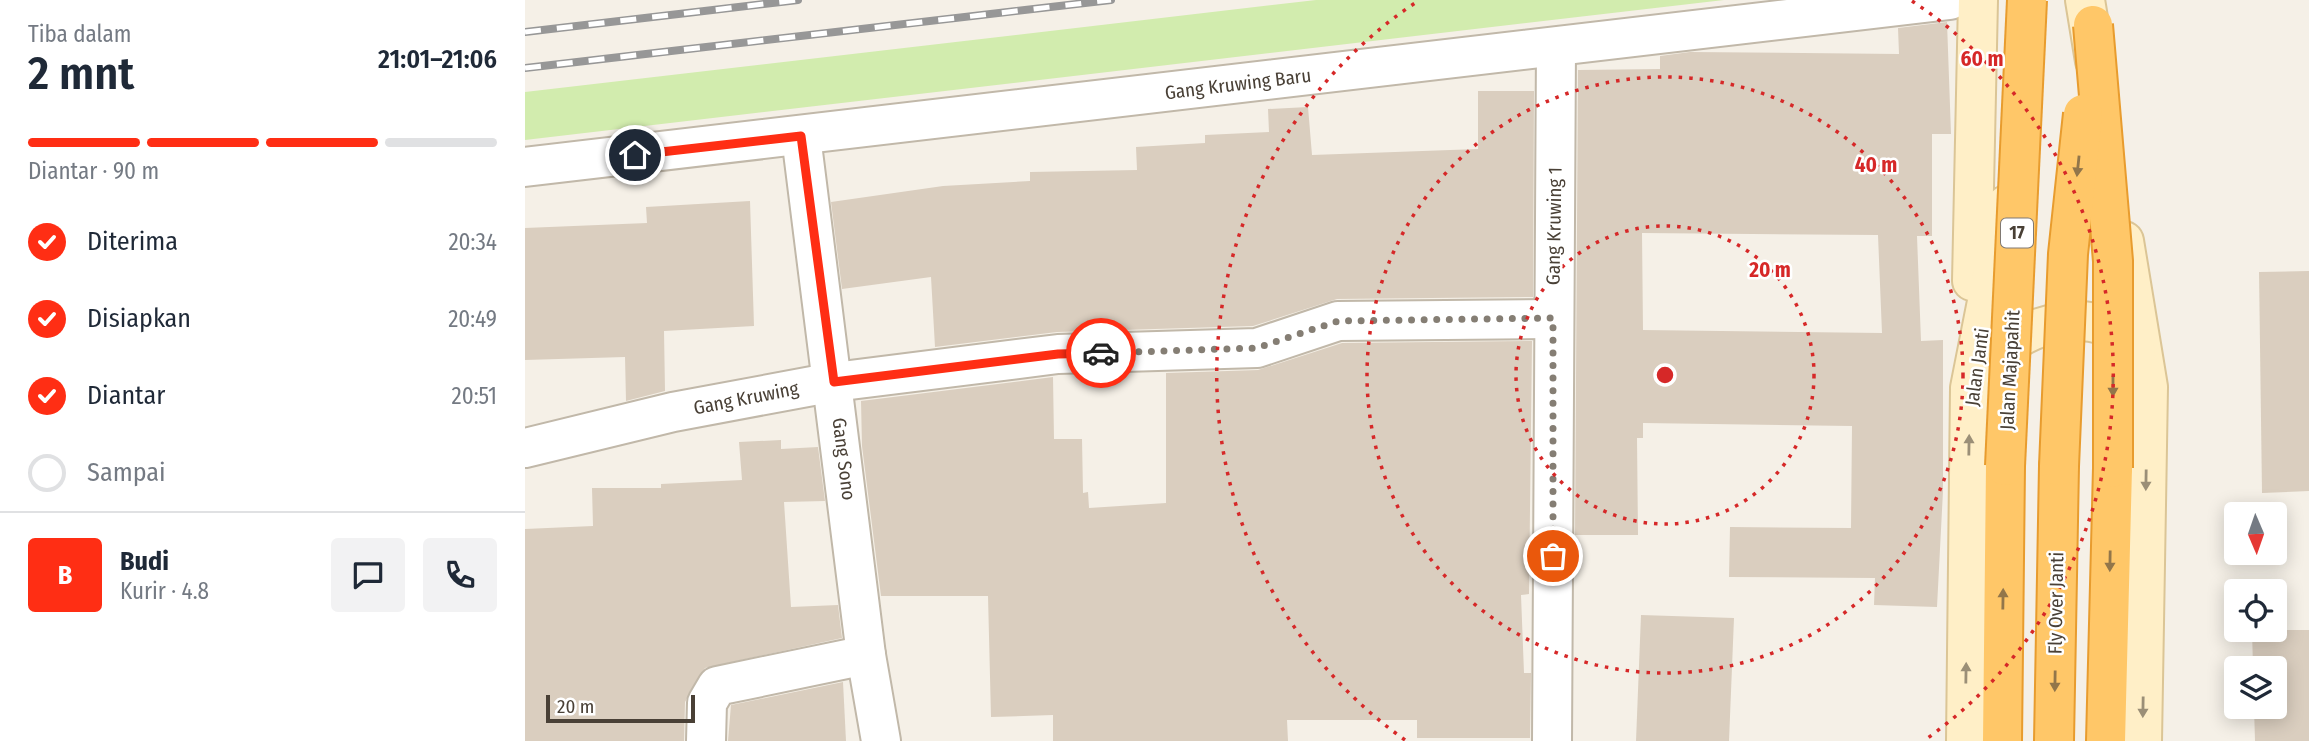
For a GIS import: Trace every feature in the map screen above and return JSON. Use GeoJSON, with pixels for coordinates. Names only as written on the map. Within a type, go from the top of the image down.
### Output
{"type":"FeatureCollection","features":[{"type":"Feature","properties":{"kind":"highway","name":"Jalan Majapahit"},"geometry":{"type":"LineString","coordinates":[[2002,741],[2005,466],[2027,0]]}},
{"type":"Feature","properties":{"kind":"highway","name":"Fly Over Janti"},"geometry":{"type":"LineString","coordinates":[[2054,741],[2059,466],[2068,254],[2090,8]]}},
{"type":"Feature","properties":{"kind":"highway"},"geometry":{"type":"LineString","coordinates":[[2090,8],[2113,261],[2113,468],[2106,741]]}},
{"type":"Feature","properties":{"kind":"street","name":"Gang Kruwing Baru"},"geometry":{"type":"LineString","coordinates":[[525,167],[1950,0]]}},
{"type":"Feature","properties":{"kind":"street"},"geometry":{"type":"LineString","coordinates":[[1970,388],[1979,0]]}},
{"type":"Feature","properties":{"kind":"street","name":"Jalan Janti"},"geometry":{"type":"LineString","coordinates":[[1966,741],[1970,388],[2046,0]]}},
{"type":"Feature","properties":{"kind":"street"},"geometry":{"type":"LineString","coordinates":[[2090,8],[2148,387],[2143,741]]}},
{"type":"Feature","properties":{"kind":"street","name":"Gang Kruwing 1"},"geometry":{"type":"LineString","coordinates":[[1552,741],[1556,47]]}},
{"type":"Feature","properties":{"kind":"street","name":"Gang Sono"},"geometry":{"type":"LineString","coordinates":[[801,136],[834,382],[866,654],[881,741]]}},
{"type":"Feature","properties":{"kind":"street","name":"Gang Kruwing"},"geometry":{"type":"LineString","coordinates":[[525,448],[673,412],[834,382],[1058,354],[1257,348],[1338,321],[1553,318]]}},
{"type":"Feature","properties":{"kind":"street"},"geometry":{"type":"LineString","coordinates":[[1970,388],[1994,355],[2027,332],[2055,322],[2089,322],[2117,333],[2135,349],[2148,387]]}},
{"type":"Feature","properties":{"kind":"street"},"geometry":{"type":"LineString","coordinates":[[706,741],[707,703],[717,686],[866,654]]}},
{"type":"Feature","properties":{"kind":"green space"},"geometry":{"type":"Polygon","coordinates":[[[1316,0],[1724,0],[525,140],[525,92],[1316,0]]]}},
{"type":"Feature","properties":{"kind":"building"},"geometry":{"type":"Polygon","coordinates":[[[1947,22],[1951,134],[1932,134],[1932,236],[1917,236],[1921,341],[1943,340],[1943,491],[1937,607],[1874,605],[1875,578],[1729,577],[1730,527],[1851,528],[1852,426],[1643,423],[1643,438],[1637,438],[1638,535],[1575,535],[1578,70],[1660,69],[1660,56],[1690,52],[1899,54],[1898,28],[1947,22]],[[1642,233],[1643,330],[1882,333],[1878,235],[1642,233]]]}},
{"type":"Feature","properties":{"kind":"building"},"geometry":{"type":"Polygon","coordinates":[[[1478,91],[1534,91],[1533,297],[1337,299],[1253,326],[1057,332],[935,347],[931,277],[842,289],[831,202],[943,186],[1030,181],[1030,172],[1137,170],[1136,147],[1205,143],[1205,135],[1269,132],[1268,109],[1308,107],[1312,155],[1478,149],[1478,91]]]}},
{"type":"Feature","properties":{"kind":"building"},"geometry":{"type":"Polygon","coordinates":[[[750,201],[754,326],[664,331],[665,391],[626,401],[625,357],[525,360],[525,228],[647,223],[646,207],[750,201]]]}},
{"type":"Feature","properties":{"kind":"building"},"geometry":{"type":"Polygon","coordinates":[[[2309,271],[2309,491],[2262,493],[2259,272],[2309,271]]]}},
{"type":"Feature","properties":{"kind":"building"},"geometry":{"type":"Polygon","coordinates":[[[1532,341],[1529,594],[1521,595],[1524,673],[1531,673],[1530,738],[1417,738],[1417,720],[1287,720],[1288,741],[1053,741],[1053,715],[991,717],[988,596],[881,596],[862,446],[861,401],[1053,377],[1054,439],[1082,439],[1083,493],[1088,492],[1089,508],[1166,503],[1166,373],[1258,370],[1342,343],[1532,341]]]}},
{"type":"Feature","properties":{"kind":"building"},"geometry":{"type":"Polygon","coordinates":[[[781,440],[781,449],[818,447],[825,501],[784,502],[791,607],[838,605],[842,638],[705,668],[685,702],[684,741],[525,741],[525,529],[593,526],[592,488],[661,488],[661,484],[742,480],[739,442],[781,440]]]}},
{"type":"Feature","properties":{"kind":"building"},"geometry":{"type":"Polygon","coordinates":[[[1641,615],[1734,618],[1729,741],[1636,741],[1641,615]]]}},
{"type":"Feature","properties":{"kind":"building"},"geometry":{"type":"Polygon","coordinates":[[[2287,630],[2309,630],[2309,741],[2255,741],[2254,719],[2287,719],[2287,656],[2253,656],[2252,642],[2287,642],[2287,630]]]}},
{"type":"Feature","properties":{"kind":"building"},"geometry":{"type":"Polygon","coordinates":[[[843,682],[846,741],[728,741],[731,705],[843,682]]]}},
{"type":"Feature","properties":{"kind":"railway"},"geometry":{"type":"LineString","coordinates":[[525,32],[798,0]]}},
{"type":"Feature","properties":{"kind":"railway"},"geometry":{"type":"LineString","coordinates":[[525,68],[1111,0]]}},
{"type":"Feature","properties":{"kind":"way so far"},"geometry":{"type":"LineString","coordinates":[[1101,353],[1257,348],[1338,321],[1553,318],[1553,556]]}},
{"type":"Feature","properties":{"kind":"route"},"geometry":{"type":"LineString","coordinates":[[635,155],[801,136],[834,382],[1058,354],[1101,353]]}}]}
